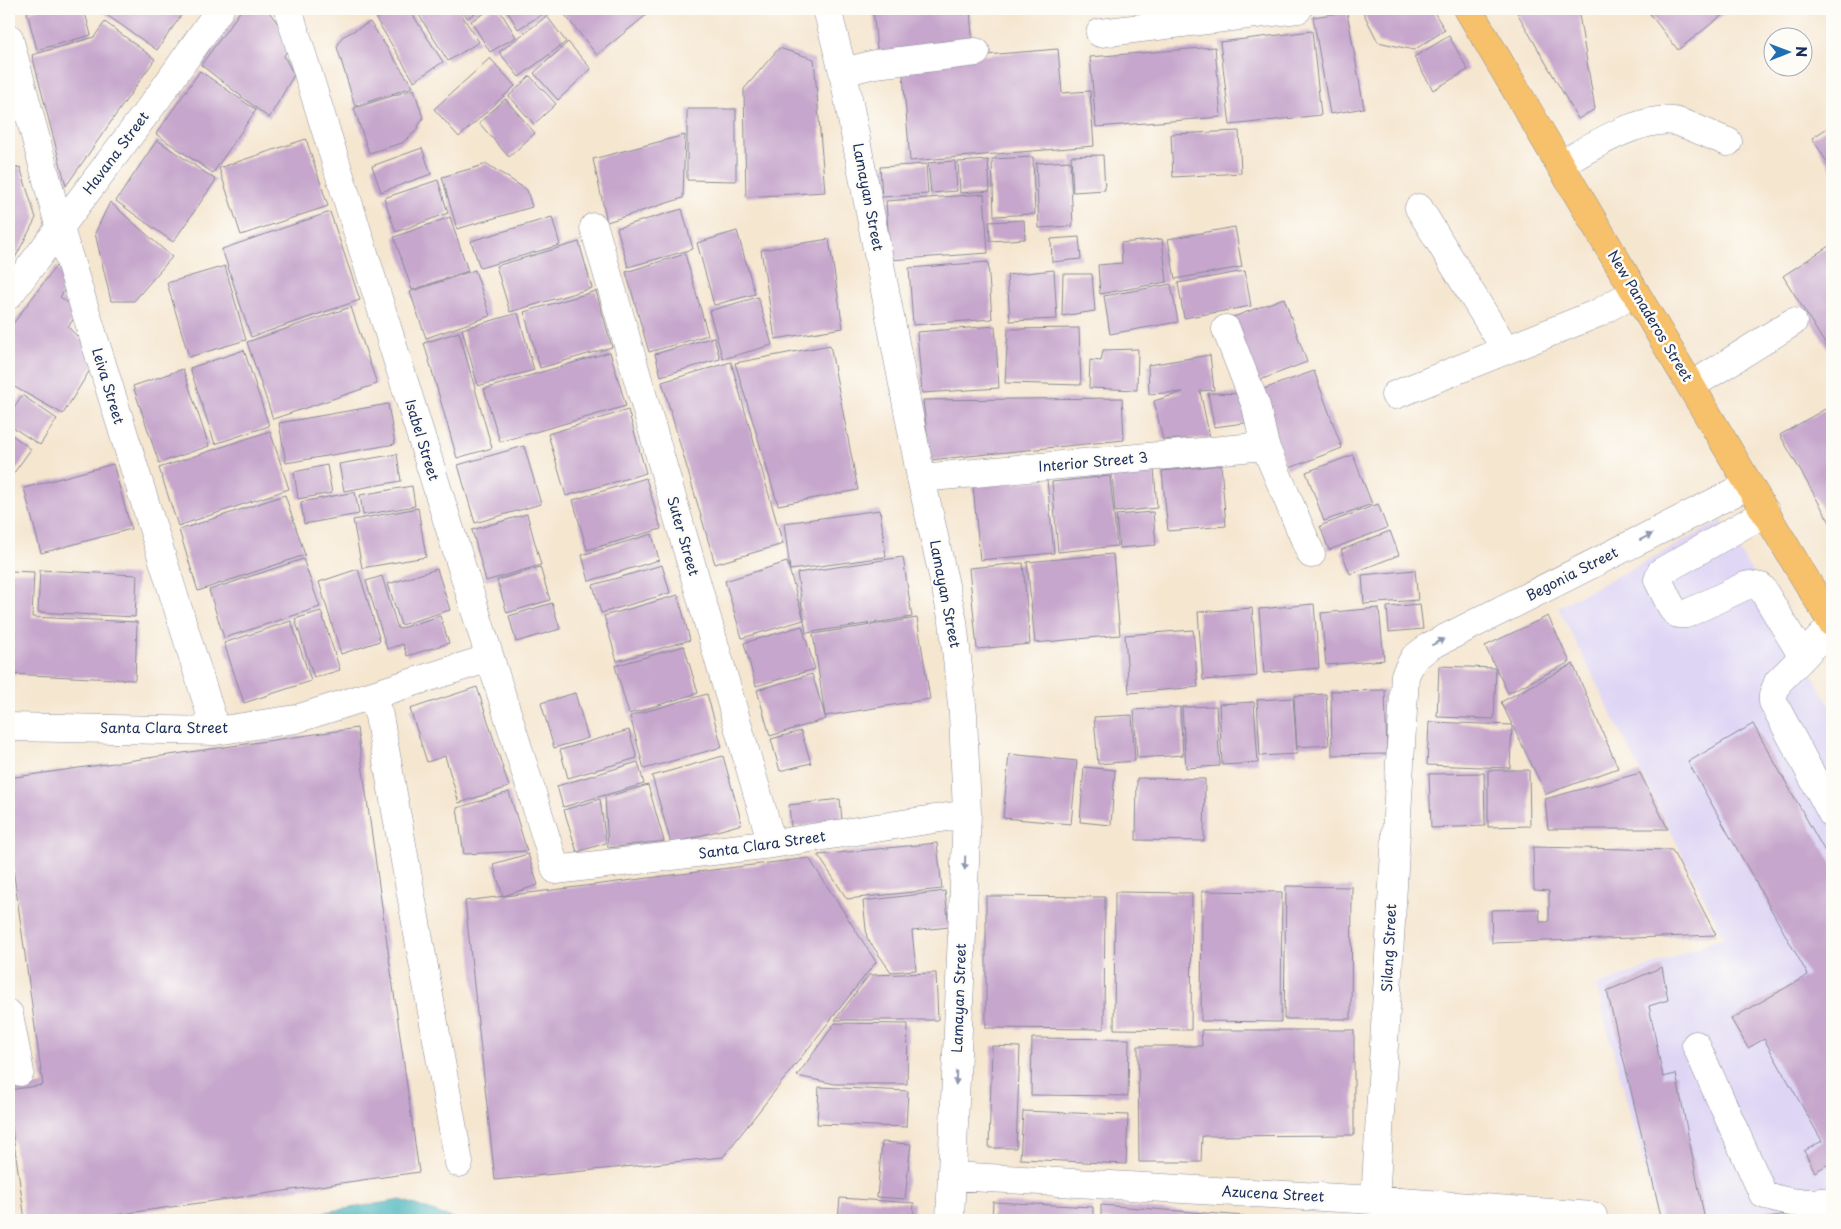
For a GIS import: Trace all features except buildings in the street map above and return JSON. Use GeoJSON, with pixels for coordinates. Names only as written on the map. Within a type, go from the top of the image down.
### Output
{"type":"FeatureCollection","features":[{"type":"Feature","properties":{"kind":"main road","name":"New Panaderos Street"},"geometry":{"type":"LineString","coordinates":[[1468,9],[1832,624]]}},
{"type":"Feature","properties":{"kind":"street","name":"Havana Street"},"geometry":{"type":"LineString","coordinates":[[9,295],[159,96],[220,9]]}},
{"type":"Feature","properties":{"kind":"street","name":"Isabel Street"},"geometry":{"type":"LineString","coordinates":[[288,9],[556,870]]}},
{"type":"Feature","properties":{"kind":"street","name":"Lamayan Street"},"geometry":{"type":"LineString","coordinates":[[827,9],[843,72],[921,478],[953,621],[963,714],[967,814],[950,1220]]}},
{"type":"Feature","properties":{"kind":"street"},"geometry":{"type":"LineString","coordinates":[[1100,33],[1298,9]]}},
{"type":"Feature","properties":{"kind":"street","name":"Leiva Street"},"geometry":{"type":"LineString","coordinates":[[9,38],[60,228],[216,731]]}},
{"type":"Feature","properties":{"kind":"street"},"geometry":{"type":"LineString","coordinates":[[843,72],[875,64],[976,52]]}},
{"type":"Feature","properties":{"kind":"street"},"geometry":{"type":"LineString","coordinates":[[1560,164],[1610,135],[1654,122],[1674,122],[1728,142]]}},
{"type":"Feature","properties":{"kind":"street"},"geometry":{"type":"LineString","coordinates":[[1419,208],[1506,350]]}},
{"type":"Feature","properties":{"kind":"street","name":"Suter Street"},"geometry":{"type":"LineString","coordinates":[[594,227],[772,844]]}},
{"type":"Feature","properties":{"kind":"street"},"geometry":{"type":"LineString","coordinates":[[1395,395],[1598,313],[1635,292]]}},
{"type":"Feature","properties":{"kind":"street"},"geometry":{"type":"LineString","coordinates":[[1691,386],[1793,322]]}},
{"type":"Feature","properties":{"kind":"street"},"geometry":{"type":"LineString","coordinates":[[1226,329],[1256,406],[1265,446],[1311,554]]}},
{"type":"Feature","properties":{"kind":"street","name":"Interior Street 3"},"geometry":{"type":"LineString","coordinates":[[921,478],[1265,446]]}},
{"type":"Feature","properties":{"kind":"street","name":"Begonia Street"},"geometry":{"type":"LineString","coordinates":[[1405,675],[1414,658],[1430,646],[1749,484]]}},
{"type":"Feature","properties":{"kind":"street"},"geometry":{"type":"LineString","coordinates":[[1766,512],[1660,572],[1658,580],[1673,610],[1678,614],[1686,614],[1750,584],[1761,587],[1804,658]]}},
{"type":"Feature","properties":{"kind":"street"},"geometry":{"type":"LineString","coordinates":[[1832,624],[1804,658],[1778,682],[1773,695],[1773,702],[1832,814]]}},
{"type":"Feature","properties":{"kind":"street","name":"Santa Clara Street"},"geometry":{"type":"LineString","coordinates":[[9,727],[216,731],[296,719],[490,658]]}},
{"type":"Feature","properties":{"kind":"street","name":"Silang Street"},"geometry":{"type":"LineString","coordinates":[[1374,1210],[1405,675]]}},
{"type":"Feature","properties":{"kind":"street"},"geometry":{"type":"LineString","coordinates":[[372,695],[378,716],[459,1163]]}},
{"type":"Feature","properties":{"kind":"street","name":"Santa Clara Street"},"geometry":{"type":"LineString","coordinates":[[556,870],[772,844],[967,814]]}},
{"type":"Feature","properties":{"kind":"street"},"geometry":{"type":"LineString","coordinates":[[9,1014],[20,1072]]}},
{"type":"Feature","properties":{"kind":"street"},"geometry":{"type":"LineString","coordinates":[[1696,1045],[1763,1194],[1779,1201],[1802,1204],[1832,1201]]}},
{"type":"Feature","properties":{"kind":"street","name":"Azucena Street"},"geometry":{"type":"LineString","coordinates":[[952,1176],[1374,1210],[1593,1216]]}},
{"type":"Feature","properties":{"kind":"shaded area"},"geometry":{"type":"Polygon","coordinates":[[[1722,521],[1832,708],[1832,1220],[1659,1220],[1596,986],[1724,937],[1558,607],[1722,521]]]}},
{"type":"Feature","properties":{"kind":"water"},"geometry":{"type":"Polygon","coordinates":[[[401,1200],[458,1220],[274,1220],[401,1200]]]}}]}
